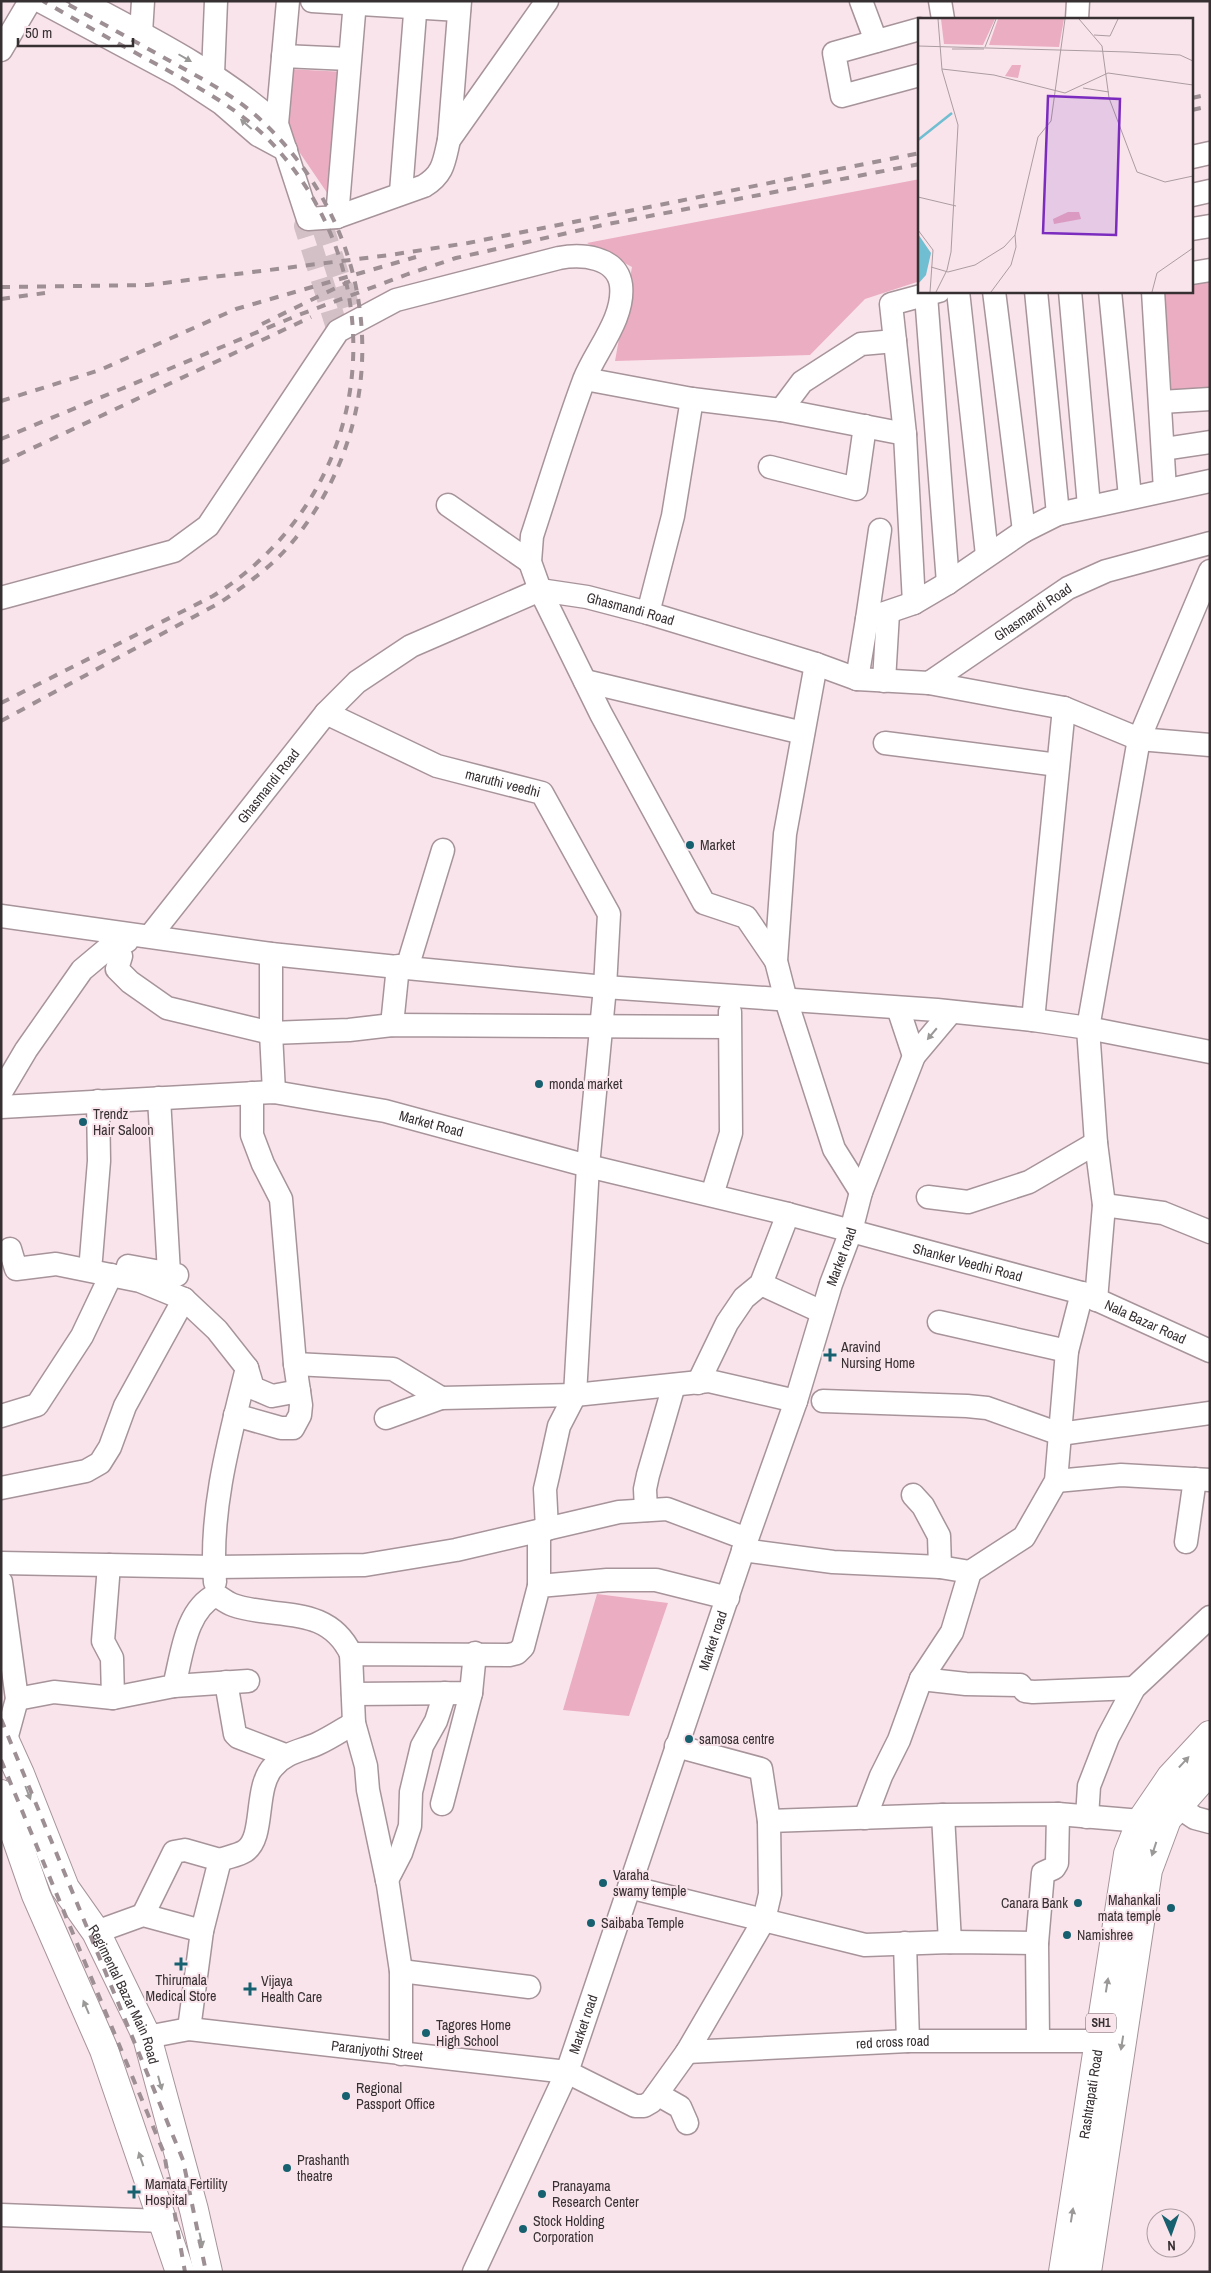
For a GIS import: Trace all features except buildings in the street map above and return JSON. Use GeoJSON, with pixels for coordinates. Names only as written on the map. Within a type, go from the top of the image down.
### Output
{"type":"FeatureCollection","features":[{"type":"Feature","properties":{"kind":"main road","name":"Rashtrapati Road"},"geometry":{"type":"LineString","coordinates":[[1068,2270],[1099,2041],[1128,1854],[1141,1821],[1171,1777],[1210,1735]]}},
{"type":"Feature","properties":{"kind":"main road","name":"Regimental Bazar Main Road"},"geometry":{"type":"LineString","coordinates":[[3,1737],[9,1770],[65,1888],[96,1932],[147,2037],[194,2210],[208,2272]]}},
{"type":"Feature","properties":{"kind":"main road","name":"Rashtrapati Road"},"geometry":{"type":"LineString","coordinates":[[1068,2270],[1148,1870],[1164,1826],[1177,1806],[1210,1770]]}},
{"type":"Feature","properties":{"kind":"main road"},"geometry":{"type":"LineString","coordinates":[[1,1794],[36,1895],[104,2050],[180,2272]]}},
{"type":"Feature","properties":{"kind":"street"},"geometry":{"type":"LineString","coordinates":[[1,50],[30,1]]}},
{"type":"Feature","properties":{"kind":"street"},"geometry":{"type":"LineString","coordinates":[[40,1],[81,6],[141,33],[210,84],[258,135],[286,150]]}},
{"type":"Feature","properties":{"kind":"street"},"geometry":{"type":"LineString","coordinates":[[141,33],[143,1]]}},
{"type":"Feature","properties":{"kind":"street"},"geometry":{"type":"LineString","coordinates":[[210,84],[216,1]]}},
{"type":"Feature","properties":{"kind":"street"},"geometry":{"type":"LineString","coordinates":[[288,1],[277,124],[308,219],[337,218],[401,192],[424,186],[435,179],[443,166],[449,140],[460,6],[312,1]]}},
{"type":"Feature","properties":{"kind":"street"},"geometry":{"type":"LineString","coordinates":[[524,36],[527,1]]}},
{"type":"Feature","properties":{"kind":"street"},"geometry":{"type":"LineString","coordinates":[[449,140],[547,1]]}},
{"type":"Feature","properties":{"kind":"street"},"geometry":{"type":"LineString","coordinates":[[860,1],[876,41]]}},
{"type":"Feature","properties":{"kind":"street"},"geometry":{"type":"LineString","coordinates":[[940,1],[943,18]]}},
{"type":"Feature","properties":{"kind":"street"},"geometry":{"type":"LineString","coordinates":[[1077,18],[1078,1]]}},
{"type":"Feature","properties":{"kind":"street"},"geometry":{"type":"LineString","coordinates":[[337,218],[355,3]]}},
{"type":"Feature","properties":{"kind":"street"},"geometry":{"type":"LineString","coordinates":[[401,192],[416,5]]}},
{"type":"Feature","properties":{"kind":"street"},"geometry":{"type":"LineString","coordinates":[[81,6],[180,76],[210,84],[252,102],[277,124]]}},
{"type":"Feature","properties":{"kind":"street"},"geometry":{"type":"LineString","coordinates":[[918,30],[834,53],[842,96],[918,76]]}},
{"type":"Feature","properties":{"kind":"street"},"geometry":{"type":"LineString","coordinates":[[283,56],[349,59]]}},
{"type":"Feature","properties":{"kind":"street"},"geometry":{"type":"LineString","coordinates":[[1194,157],[1210,153]]}},
{"type":"Feature","properties":{"kind":"street"},"geometry":{"type":"LineString","coordinates":[[1194,194],[1210,191]]}},
{"type":"Feature","properties":{"kind":"street"},"geometry":{"type":"LineString","coordinates":[[1194,229],[1210,226]]}},
{"type":"Feature","properties":{"kind":"street"},"geometry":{"type":"LineString","coordinates":[[1,598],[174,550],[208,526],[338,331],[396,300],[559,258],[577,255],[602,261],[617,272],[621,286],[619,305],[614,320],[585,379],[532,536],[530,562],[540,590],[584,681],[704,903],[746,917],[776,961]]}},
{"type":"Feature","properties":{"kind":"street"},"geometry":{"type":"LineString","coordinates":[[1194,273],[1210,270]]}},
{"type":"Feature","properties":{"kind":"street"},"geometry":{"type":"LineString","coordinates":[[958,292],[987,555]]}},
{"type":"Feature","properties":{"kind":"street"},"geometry":{"type":"LineString","coordinates":[[994,292],[1024,531]]}},
{"type":"Feature","properties":{"kind":"street"},"geometry":{"type":"LineString","coordinates":[[1036,292],[1058,514]]}},
{"type":"Feature","properties":{"kind":"street"},"geometry":{"type":"LineString","coordinates":[[1070,292],[1090,506]]}},
{"type":"Feature","properties":{"kind":"street"},"geometry":{"type":"LineString","coordinates":[[1110,292],[1130,497]]}},
{"type":"Feature","properties":{"kind":"street"},"geometry":{"type":"LineString","coordinates":[[1153,292],[1165,490]]}},
{"type":"Feature","properties":{"kind":"street"},"geometry":{"type":"LineString","coordinates":[[914,603],[904,434],[892,304],[932,293],[948,583]]}},
{"type":"Feature","properties":{"kind":"street"},"geometry":{"type":"LineString","coordinates":[[781,410],[802,382],[861,344],[895,341]]}},
{"type":"Feature","properties":{"kind":"street"},"geometry":{"type":"LineString","coordinates":[[585,379],[692,400],[781,410],[904,434]]}},
{"type":"Feature","properties":{"kind":"street"},"geometry":{"type":"LineString","coordinates":[[1161,402],[1210,399]]}},
{"type":"Feature","properties":{"kind":"street"},"geometry":{"type":"LineString","coordinates":[[648,613],[673,516],[692,400]]}},
{"type":"Feature","properties":{"kind":"street"},"geometry":{"type":"LineString","coordinates":[[770,467],[856,489],[865,426]]}},
{"type":"Feature","properties":{"kind":"street"},"geometry":{"type":"LineString","coordinates":[[1164,449],[1210,442]]}},
{"type":"Feature","properties":{"kind":"street"},"geometry":{"type":"LineString","coordinates":[[878,616],[914,603],[948,583],[1024,531],[1058,514],[1165,490],[1209,485]]}},
{"type":"Feature","properties":{"kind":"street"},"geometry":{"type":"LineString","coordinates":[[448,505],[530,562]]}},
{"type":"Feature","properties":{"kind":"street"},"geometry":{"type":"LineString","coordinates":[[880,530],[878,616],[884,680]]}},
{"type":"Feature","properties":{"kind":"street","name":"Ghasmandi Road"},"geometry":{"type":"LineString","coordinates":[[150,936],[326,713],[357,682],[411,646],[540,590],[587,597],[648,613],[816,664],[857,679],[929,682],[1068,588],[1106,570],[1210,543]]}},
{"type":"Feature","properties":{"kind":"street"},"geometry":{"type":"LineString","coordinates":[[865,1818],[881,1776],[899,1740],[921,1679],[952,1632],[970,1572],[1024,1537],[1056,1481],[1067,1351],[1089,1296],[1104,1206],[1096,1143],[1088,1028],[1139,739],[1209,575]]}},
{"type":"Feature","properties":{"kind":"street"},"geometry":{"type":"LineString","coordinates":[[857,679],[878,616]]}},
{"type":"Feature","properties":{"kind":"street"},"geometry":{"type":"LineString","coordinates":[[816,664],[786,834],[776,961],[786,1000],[834,1149],[861,1192]]}},
{"type":"Feature","properties":{"kind":"street"},"geometry":{"type":"LineString","coordinates":[[584,681],[803,733]]}},
{"type":"Feature","properties":{"kind":"street"},"geometry":{"type":"LineString","coordinates":[[929,682],[1064,708],[1139,739],[1210,745]]}},
{"type":"Feature","properties":{"kind":"street"},"geometry":{"type":"LineString","coordinates":[[1033,1020],[1064,708]]}},
{"type":"Feature","properties":{"kind":"street","name":"maruthi veedhi"},"geometry":{"type":"LineString","coordinates":[[326,713],[437,766],[542,793],[608,914],[605,987],[588,1166],[575,1395]]}},
{"type":"Feature","properties":{"kind":"street"},"geometry":{"type":"LineString","coordinates":[[885,743],[1058,764]]}},
{"type":"Feature","properties":{"kind":"street"},"geometry":{"type":"LineString","coordinates":[[392,1025],[403,967],[443,850]]}},
{"type":"Feature","properties":{"kind":"street"},"geometry":{"type":"LineString","coordinates":[[1,916],[271,954],[605,987],[950,1012],[1033,1020],[1088,1028],[1210,1052]]}},
{"type":"Feature","properties":{"kind":"street"},"geometry":{"type":"LineString","coordinates":[[1,1092],[26,1050],[82,970],[113,944],[150,936]]}},
{"type":"Feature","properties":{"kind":"street"},"geometry":{"type":"LineString","coordinates":[[113,944],[121,956],[117,970],[130,982],[168,1008],[271,1033],[349,1030],[392,1025],[729,1027]]}},
{"type":"Feature","properties":{"kind":"street"},"geometry":{"type":"LineString","coordinates":[[235,1414],[281,1428],[292,1428],[300,1415],[281,1199],[263,1164],[252,1135],[263,1092],[271,1033],[271,954]]}},
{"type":"Feature","properties":{"kind":"street"},"geometry":{"type":"LineString","coordinates":[[712,1195],[731,1133],[729,1027],[732,996]]}},
{"type":"Feature","properties":{"kind":"street"},"geometry":{"type":"LineString","coordinates":[[898,1008],[914,1056]]}},
{"type":"Feature","properties":{"kind":"street","name":"Market road"},"geometry":{"type":"LineString","coordinates":[[474,2272],[567,2072],[676,1746],[796,1401],[822,1312],[852,1231],[861,1192],[914,1056],[950,1012]]}},
{"type":"Feature","properties":{"kind":"street","name":"Market Road"},"geometry":{"type":"LineString","coordinates":[[1,1107],[263,1092],[385,1111],[588,1166],[852,1231]]}},
{"type":"Feature","properties":{"kind":"street"},"geometry":{"type":"LineString","coordinates":[[5,1248],[91,1259],[173,1274],[159,1098]]}},
{"type":"Feature","properties":{"kind":"street"},"geometry":{"type":"LineString","coordinates":[[91,1259],[98,1161],[98,1101]]}},
{"type":"Feature","properties":{"kind":"street"},"geometry":{"type":"LineString","coordinates":[[928,1197],[968,1202],[1029,1182],[1096,1143]]}},
{"type":"Feature","properties":{"kind":"street"},"geometry":{"type":"LineString","coordinates":[[1104,1206],[1163,1213],[1210,1232]]}},
{"type":"Feature","properties":{"kind":"street"},"geometry":{"type":"LineString","coordinates":[[698,1383],[727,1323],[744,1298],[761,1284],[788,1214]]}},
{"type":"Feature","properties":{"kind":"street","name":"Shanker Veedhi Road"},"geometry":{"type":"LineString","coordinates":[[852,1231],[1089,1296]]}},
{"type":"Feature","properties":{"kind":"street"},"geometry":{"type":"LineString","coordinates":[[5,1248],[16,1269],[56,1264],[140,1281],[184,1299],[217,1330],[247,1368],[253,1388],[261,1393],[272,1396],[299,1391]]}},
{"type":"Feature","properties":{"kind":"street"},"geometry":{"type":"LineString","coordinates":[[1,1416],[37,1405],[82,1336],[111,1275]]}},
{"type":"Feature","properties":{"kind":"street"},"geometry":{"type":"LineString","coordinates":[[761,1284],[822,1312]]}},
{"type":"Feature","properties":{"kind":"street","name":"Nala Bazar Road"},"geometry":{"type":"LineString","coordinates":[[1089,1296],[1210,1351]]}},
{"type":"Feature","properties":{"kind":"street"},"geometry":{"type":"LineString","coordinates":[[1,1488],[86,1471],[100,1463],[110,1447],[125,1406],[184,1299]]}},
{"type":"Feature","properties":{"kind":"street"},"geometry":{"type":"LineString","coordinates":[[939,1322],[1067,1351]]}},
{"type":"Feature","properties":{"kind":"street"},"geometry":{"type":"LineString","coordinates":[[295,1364],[393,1369],[441,1398]]}},
{"type":"Feature","properties":{"kind":"street"},"geometry":{"type":"LineString","coordinates":[[216,1595],[214,1567],[226,1448],[247,1368]]}},
{"type":"Feature","properties":{"kind":"street"},"geometry":{"type":"LineString","coordinates":[[386,1418],[441,1398],[575,1395],[721,1382],[796,1401]]}},
{"type":"Feature","properties":{"kind":"street"},"geometry":{"type":"LineString","coordinates":[[646,1510],[645,1489],[648,1475],[674,1386]]}},
{"type":"Feature","properties":{"kind":"street"},"geometry":{"type":"LineString","coordinates":[[351,1654],[475,1653],[509,1655],[517,1653],[522,1647],[539,1586],[545,1489],[559,1426],[575,1395]]}},
{"type":"Feature","properties":{"kind":"street"},"geometry":{"type":"LineString","coordinates":[[823,1401],[987,1408],[1060,1434],[1210,1413]]}},
{"type":"Feature","properties":{"kind":"street"},"geometry":{"type":"LineString","coordinates":[[1056,1481],[1121,1475],[1203,1479],[1186,1542]]}},
{"type":"Feature","properties":{"kind":"street"},"geometry":{"type":"LineString","coordinates":[[913,1495],[923,1506],[939,1536],[940,1567]]}},
{"type":"Feature","properties":{"kind":"street"},"geometry":{"type":"LineString","coordinates":[[1,1563],[214,1567],[365,1565],[456,1550],[619,1512],[667,1508],[745,1544],[833,1562],[940,1567],[970,1572]]}},
{"type":"Feature","properties":{"kind":"street"},"geometry":{"type":"LineString","coordinates":[[110,1565],[103,1641],[112,1658],[113,1698]]}},
{"type":"Feature","properties":{"kind":"street"},"geometry":{"type":"LineString","coordinates":[[539,1586],[607,1580],[656,1580],[728,1598]]}},
{"type":"Feature","properties":{"kind":"street"},"geometry":{"type":"LineString","coordinates":[[1,1582],[17,1699],[3,1737]]}},
{"type":"Feature","properties":{"kind":"street"},"geometry":{"type":"LineString","coordinates":[[216,1595],[232,1605],[265,1611],[300,1614],[326,1626],[341,1637],[351,1654],[354,1724],[366,1766],[368,1790],[388,1880],[401,1971],[401,2054]]}},
{"type":"Feature","properties":{"kind":"street"},"geometry":{"type":"LineString","coordinates":[[174,1686],[190,1627],[199,1608],[216,1595]]}},
{"type":"Feature","properties":{"kind":"street"},"geometry":{"type":"LineString","coordinates":[[1087,1817],[1089,1786],[1108,1737],[1134,1688],[1210,1617]]}},
{"type":"Feature","properties":{"kind":"street"},"geometry":{"type":"LineString","coordinates":[[442,1804],[471,1693],[475,1653]]}},
{"type":"Feature","properties":{"kind":"street"},"geometry":{"type":"LineString","coordinates":[[921,1679],[966,1684],[1020,1685],[1025,1691],[1033,1692],[1134,1688]]}},
{"type":"Feature","properties":{"kind":"street"},"geometry":{"type":"LineString","coordinates":[[17,1699],[54,1692],[113,1698],[174,1686],[237,1681],[235,1734],[285,1755]]}},
{"type":"Feature","properties":{"kind":"street"},"geometry":{"type":"LineString","coordinates":[[388,1880],[401,1853],[410,1826],[411,1792],[422,1746],[436,1721],[445,1693]]}},
{"type":"Feature","properties":{"kind":"street"},"geometry":{"type":"LineString","coordinates":[[353,1694],[471,1693]]}},
{"type":"Feature","properties":{"kind":"street"},"geometry":{"type":"LineString","coordinates":[[143,1915],[174,1852],[185,1850],[220,1860],[245,1851],[256,1835],[261,1792],[265,1779],[272,1767],[285,1755],[318,1744],[354,1724]]}},
{"type":"Feature","properties":{"kind":"street"},"geometry":{"type":"LineString","coordinates":[[567,2072],[635,2106],[644,2106],[651,2102],[688,2052],[764,1920],[770,1894],[769,1821],[761,1769],[676,1746]]}},
{"type":"Feature","properties":{"kind":"street"},"geometry":{"type":"LineString","coordinates":[[1177,1806],[1195,1818],[1210,1822]]}},
{"type":"Feature","properties":{"kind":"street"},"geometry":{"type":"LineString","coordinates":[[769,1821],[942,1815],[1058,1814],[1141,1821]]}},
{"type":"Feature","properties":{"kind":"street"},"geometry":{"type":"LineString","coordinates":[[1038,2040],[1037,1943],[1043,1873],[1054,1868],[1057,1863],[1058,1814]]}},
{"type":"Feature","properties":{"kind":"street"},"geometry":{"type":"LineString","coordinates":[[942,1815],[950,1942]]}},
{"type":"Feature","properties":{"kind":"street"},"geometry":{"type":"LineString","coordinates":[[189,2029],[202,1930],[220,1860]]}},
{"type":"Feature","properties":{"kind":"street"},"geometry":{"type":"LineString","coordinates":[[629,1887],[865,1945],[950,1942],[1037,1943]]}},
{"type":"Feature","properties":{"kind":"street"},"geometry":{"type":"LineString","coordinates":[[96,1932],[143,1915],[202,1930]]}},
{"type":"Feature","properties":{"kind":"street"},"geometry":{"type":"LineString","coordinates":[[905,1943],[908,2041]]}},
{"type":"Feature","properties":{"kind":"street"},"geometry":{"type":"LineString","coordinates":[[401,1971],[528,1987]]}},
{"type":"Feature","properties":{"kind":"street","name":"Paranjyothi Street"},"geometry":{"type":"LineString","coordinates":[[147,2037],[189,2029],[567,2072]]}},
{"type":"Feature","properties":{"kind":"street","name":"red cross road"},"geometry":{"type":"LineString","coordinates":[[688,2052],[908,2041],[1099,2041]]}},
{"type":"Feature","properties":{"kind":"street"},"geometry":{"type":"LineString","coordinates":[[656,2094],[680,2108],[687,2123]]}},
{"type":"Feature","properties":{"kind":"street"},"geometry":{"type":"LineString","coordinates":[[1,2216],[163,2221]]}},
{"type":"Feature","properties":{"kind":"shaded area"},"geometry":{"type":"Polygon","coordinates":[[[287,69],[346,72],[334,203],[283,128],[287,69]]]}},
{"type":"Feature","properties":{"kind":"shaded area"},"geometry":{"type":"Polygon","coordinates":[[[918,179],[918,282],[865,299],[810,355],[615,361],[632,267],[587,243],[918,179]]]}},
{"type":"Feature","properties":{"kind":"shaded area"},"geometry":{"type":"Polygon","coordinates":[[[1210,279],[1210,395],[1171,397],[1164,292],[1194,292],[1194,282],[1210,279]]]}},
{"type":"Feature","properties":{"kind":"shaded area"},"geometry":{"type":"Polygon","coordinates":[[[597,1594],[668,1603],[629,1716],[563,1710],[597,1594]]]}},
{"type":"Feature","properties":{"kind":"tunnel"},"geometry":{"type":"LineString","coordinates":[[338,331],[305,226],[308,219],[321,222],[354,323]]}},
{"type":"Feature","properties":{"kind":"railway"},"geometry":{"type":"LineString","coordinates":[[1,703],[213,596],[268,553],[309,501],[337,443],[351,381],[352,317],[338,253],[310,193],[267,138],[242,116],[215,98],[43,1]]}},
{"type":"Feature","properties":{"kind":"railway"},"geometry":{"type":"LineString","coordinates":[[1,721],[221,602],[278,558],[294,540],[327,490],[349,436],[361,381],[361,325],[352,270],[332,217],[302,167],[263,122],[242,104],[194,74],[62,1]]}},
{"type":"Feature","properties":{"kind":"railway"},"geometry":{"type":"LineString","coordinates":[[1194,98],[1210,94]]}},
{"type":"Feature","properties":{"kind":"railway"},"geometry":{"type":"LineString","coordinates":[[1194,110],[1210,106]]}},
{"type":"Feature","properties":{"kind":"railway"},"geometry":{"type":"LineString","coordinates":[[1,287],[148,285],[390,255],[468,243],[918,153]]}},
{"type":"Feature","properties":{"kind":"railway"},"geometry":{"type":"LineString","coordinates":[[1,439],[296,316],[456,258],[603,225],[918,164]]}},
{"type":"Feature","properties":{"kind":"railway"},"geometry":{"type":"LineString","coordinates":[[1,401],[100,370],[236,309],[416,257]]}},
{"type":"Feature","properties":{"kind":"railway"},"geometry":{"type":"LineString","coordinates":[[262,324],[350,281]]}},
{"type":"Feature","properties":{"kind":"railway"},"geometry":{"type":"LineString","coordinates":[[1,299],[45,293]]}},
{"type":"Feature","properties":{"kind":"railway"},"geometry":{"type":"LineString","coordinates":[[1,463],[311,317]]}},
{"type":"Feature","properties":{"kind":"railway"},"geometry":{"type":"LineString","coordinates":[[1,1719],[183,2160],[206,2272]]}},
{"type":"Feature","properties":{"kind":"railway"},"geometry":{"type":"LineString","coordinates":[[1,1760],[164,2153],[185,2272]]}},
{"type":"Feature","properties":{"kind":"place","name":"Market"},"geometry":{"type":"Point","coordinates":[690,845]}},
{"type":"Feature","properties":{"kind":"place","name":"monda market"},"geometry":{"type":"Point","coordinates":[539,1084]}},
{"type":"Feature","properties":{"kind":"place","name":"Trendz Hair Saloon"},"geometry":{"type":"Point","coordinates":[83,1122]}},
{"type":"Feature","properties":{"kind":"place","name":"Aravind Nursing Home"},"geometry":{"type":"Point","coordinates":[830,1355]}},
{"type":"Feature","properties":{"kind":"place","name":"samosa centre"},"geometry":{"type":"Point","coordinates":[689,1739]}},
{"type":"Feature","properties":{"kind":"place","name":"Varaha swamy temple"},"geometry":{"type":"Point","coordinates":[603,1883]}},
{"type":"Feature","properties":{"kind":"place","name":"Canara Bank"},"geometry":{"type":"Point","coordinates":[1078,1903]}},
{"type":"Feature","properties":{"kind":"place","name":"Mahankali mata temple"},"geometry":{"type":"Point","coordinates":[1171,1908]}},
{"type":"Feature","properties":{"kind":"place","name":"Saibaba Temple"},"geometry":{"type":"Point","coordinates":[591,1923]}},
{"type":"Feature","properties":{"kind":"place","name":"Namishree"},"geometry":{"type":"Point","coordinates":[1067,1935]}},
{"type":"Feature","properties":{"kind":"place","name":"Thirumala Medical Store"},"geometry":{"type":"Point","coordinates":[181,1964]}},
{"type":"Feature","properties":{"kind":"place","name":"Vijaya Health Care"},"geometry":{"type":"Point","coordinates":[250,1989]}},
{"type":"Feature","properties":{"kind":"place","name":"Tagores Home High School"},"geometry":{"type":"Point","coordinates":[426,2033]}},
{"type":"Feature","properties":{"kind":"place","name":"Regional Passport Office"},"geometry":{"type":"Point","coordinates":[346,2096]}},
{"type":"Feature","properties":{"kind":"place","name":"Prashanth theatre"},"geometry":{"type":"Point","coordinates":[287,2168]}},
{"type":"Feature","properties":{"kind":"place","name":"Mamata Fertility Hospital"},"geometry":{"type":"Point","coordinates":[134,2192]}},
{"type":"Feature","properties":{"kind":"place","name":"Pranayama Research Center"},"geometry":{"type":"Point","coordinates":[542,2194]}},
{"type":"Feature","properties":{"kind":"place","name":"Stock Holding Corporation"},"geometry":{"type":"Point","coordinates":[523,2229]}}]}
